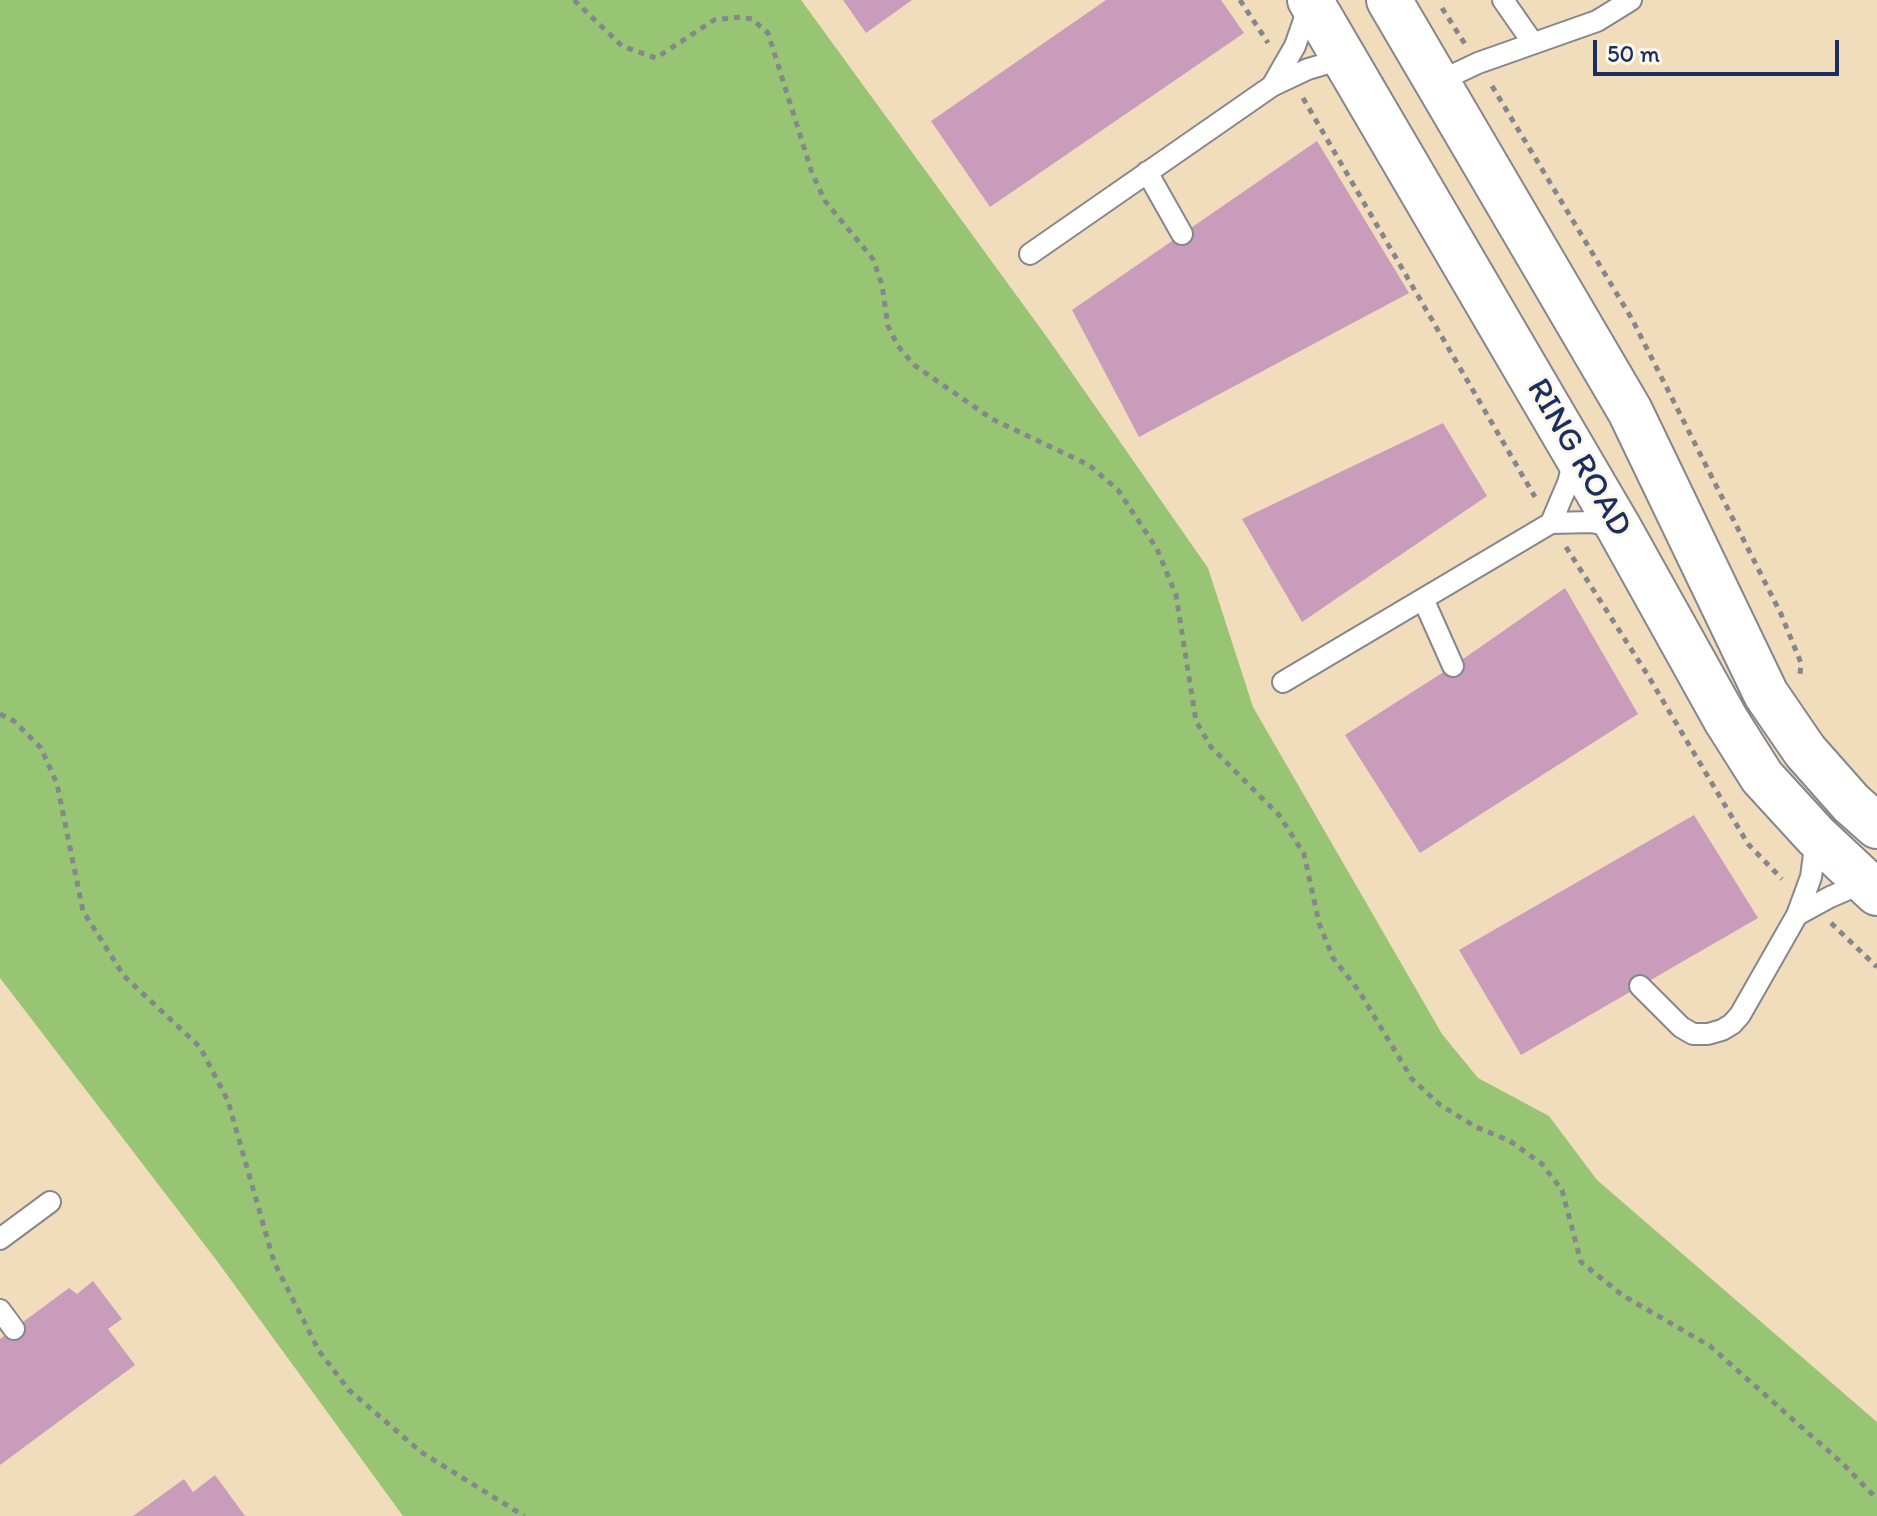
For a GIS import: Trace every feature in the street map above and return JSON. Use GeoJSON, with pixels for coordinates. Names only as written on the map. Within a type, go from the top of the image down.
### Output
{"type":"FeatureCollection","features":[{"type":"Feature","properties":{"kind":"street","name":"RING ROAD"},"geometry":{"type":"LineString","coordinates":[[1389,0],[1630,411],[1766,694],[1805,751],[1851,803],[1877,826]]}},
{"type":"Feature","properties":{"kind":"street","name":"RING ROAD"},"geometry":{"type":"LineString","coordinates":[[1310,1],[1453,240],[1762,777],[1816,836],[1871,887]]}},
{"type":"Feature","properties":{"kind":"street"},"geometry":{"type":"LineString","coordinates":[[1453,240],[1484,230],[1502,236],[1592,391],[1608,407],[1630,411]]}},
{"type":"Feature","properties":{"kind":"lane"},"geometry":{"type":"LineString","coordinates":[[1503,0],[1533,43]]}},
{"type":"Feature","properties":{"kind":"lane"},"geometry":{"type":"LineString","coordinates":[[1438,82],[1478,63],[1597,21],[1631,0]]}},
{"type":"Feature","properties":{"kind":"lane"},"geometry":{"type":"LineString","coordinates":[[1288,72],[1310,1]]}},
{"type":"Feature","properties":{"kind":"lane"},"geometry":{"type":"LineString","coordinates":[[1030,254],[1288,72],[1346,58]]}},
{"type":"Feature","properties":{"kind":"lane"},"geometry":{"type":"LineString","coordinates":[[1147,172],[1182,234]]}},
{"type":"Feature","properties":{"kind":"lane"},"geometry":{"type":"LineString","coordinates":[[1551,523],[1568,483],[1575,456]]}},
{"type":"Feature","properties":{"kind":"lane"},"geometry":{"type":"LineString","coordinates":[[1283,682],[1551,523],[1592,522],[1619,528]]}},
{"type":"Feature","properties":{"kind":"lane"},"geometry":{"type":"LineString","coordinates":[[1424,601],[1453,666]]}},
{"type":"Feature","properties":{"kind":"lane"},"geometry":{"type":"LineString","coordinates":[[1640,986],[1681,1027],[1693,1034],[1722,1030],[1740,1015],[1805,905],[1816,836]]}},
{"type":"Feature","properties":{"kind":"lane"},"geometry":{"type":"LineString","coordinates":[[1805,905],[1871,887]]}},
{"type":"Feature","properties":{"kind":"lane"},"geometry":{"type":"LineString","coordinates":[[0,1239],[50,1202]]}},
{"type":"Feature","properties":{"kind":"lane"},"geometry":{"type":"LineString","coordinates":[[0,1310],[14,1329]]}},
{"type":"Feature","properties":{"kind":"path"},"geometry":{"type":"LineString","coordinates":[[574,0],[622,46],[656,58],[714,20],[752,19],[768,33],[812,173],[825,201],[873,259],[882,285],[888,326],[898,346],[914,365],[992,419],[1089,465],[1118,490],[1157,549],[1176,595],[1196,721],[1211,747],[1279,815],[1304,854],[1319,923],[1333,958],[1359,991],[1412,1079],[1439,1104],[1476,1127],[1510,1141],[1542,1164],[1562,1190],[1581,1262],[1622,1295],[1710,1346],[1842,1463],[1877,1499]]}},
{"type":"Feature","properties":{"kind":"path"},"geometry":{"type":"LineString","coordinates":[[1240,0],[1288,72],[1551,523],[1647,674],[1748,844],[1805,905],[1877,967]]}},
{"type":"Feature","properties":{"kind":"path"},"geometry":{"type":"LineString","coordinates":[[0,714],[14,721],[41,748],[57,784],[83,911],[124,976],[200,1047],[228,1101],[274,1262],[319,1351],[349,1390],[421,1452],[524,1516]]}},
{"type":"Feature","properties":{"kind":"green space"},"geometry":{"type":"Polygon","coordinates":[[[0,0],[801,0],[1049,340],[1208,568],[1253,707],[1442,1034],[1478,1078],[1549,1116],[1597,1180],[1877,1422],[1877,1516],[403,1516],[217,1261],[0,978],[0,0]]]}},
{"type":"Feature","properties":{"kind":"building"},"geometry":{"type":"Polygon","coordinates":[[[843,0],[912,0],[866,33],[843,0]]]}},
{"type":"Feature","properties":{"kind":"building"},"geometry":{"type":"Polygon","coordinates":[[[1106,0],[1221,0],[1244,33],[990,207],[931,121],[1106,0]]]}},
{"type":"Feature","properties":{"kind":"building"},"geometry":{"type":"Polygon","coordinates":[[[1317,141],[1409,293],[1139,437],[1072,310],[1317,141]]]}},
{"type":"Feature","properties":{"kind":"building"},"geometry":{"type":"Polygon","coordinates":[[[1443,423],[1487,496],[1302,622],[1242,519],[1443,423]]]}},
{"type":"Feature","properties":{"kind":"building"},"geometry":{"type":"Polygon","coordinates":[[[1565,588],[1638,714],[1420,853],[1345,735],[1453,666],[1565,588]]]}},
{"type":"Feature","properties":{"kind":"building"},"geometry":{"type":"Polygon","coordinates":[[[1694,815],[1758,918],[1521,1055],[1459,950],[1694,815]]]}},
{"type":"Feature","properties":{"kind":"building"},"geometry":{"type":"Polygon","coordinates":[[[93,1281],[122,1319],[108,1329],[135,1365],[0,1465],[0,1339],[69,1288],[77,1294],[93,1281]]]}},
{"type":"Feature","properties":{"kind":"building"},"geometry":{"type":"Polygon","coordinates":[[[215,1475],[245,1516],[133,1516],[184,1479],[193,1492],[215,1475]]]}}]}
